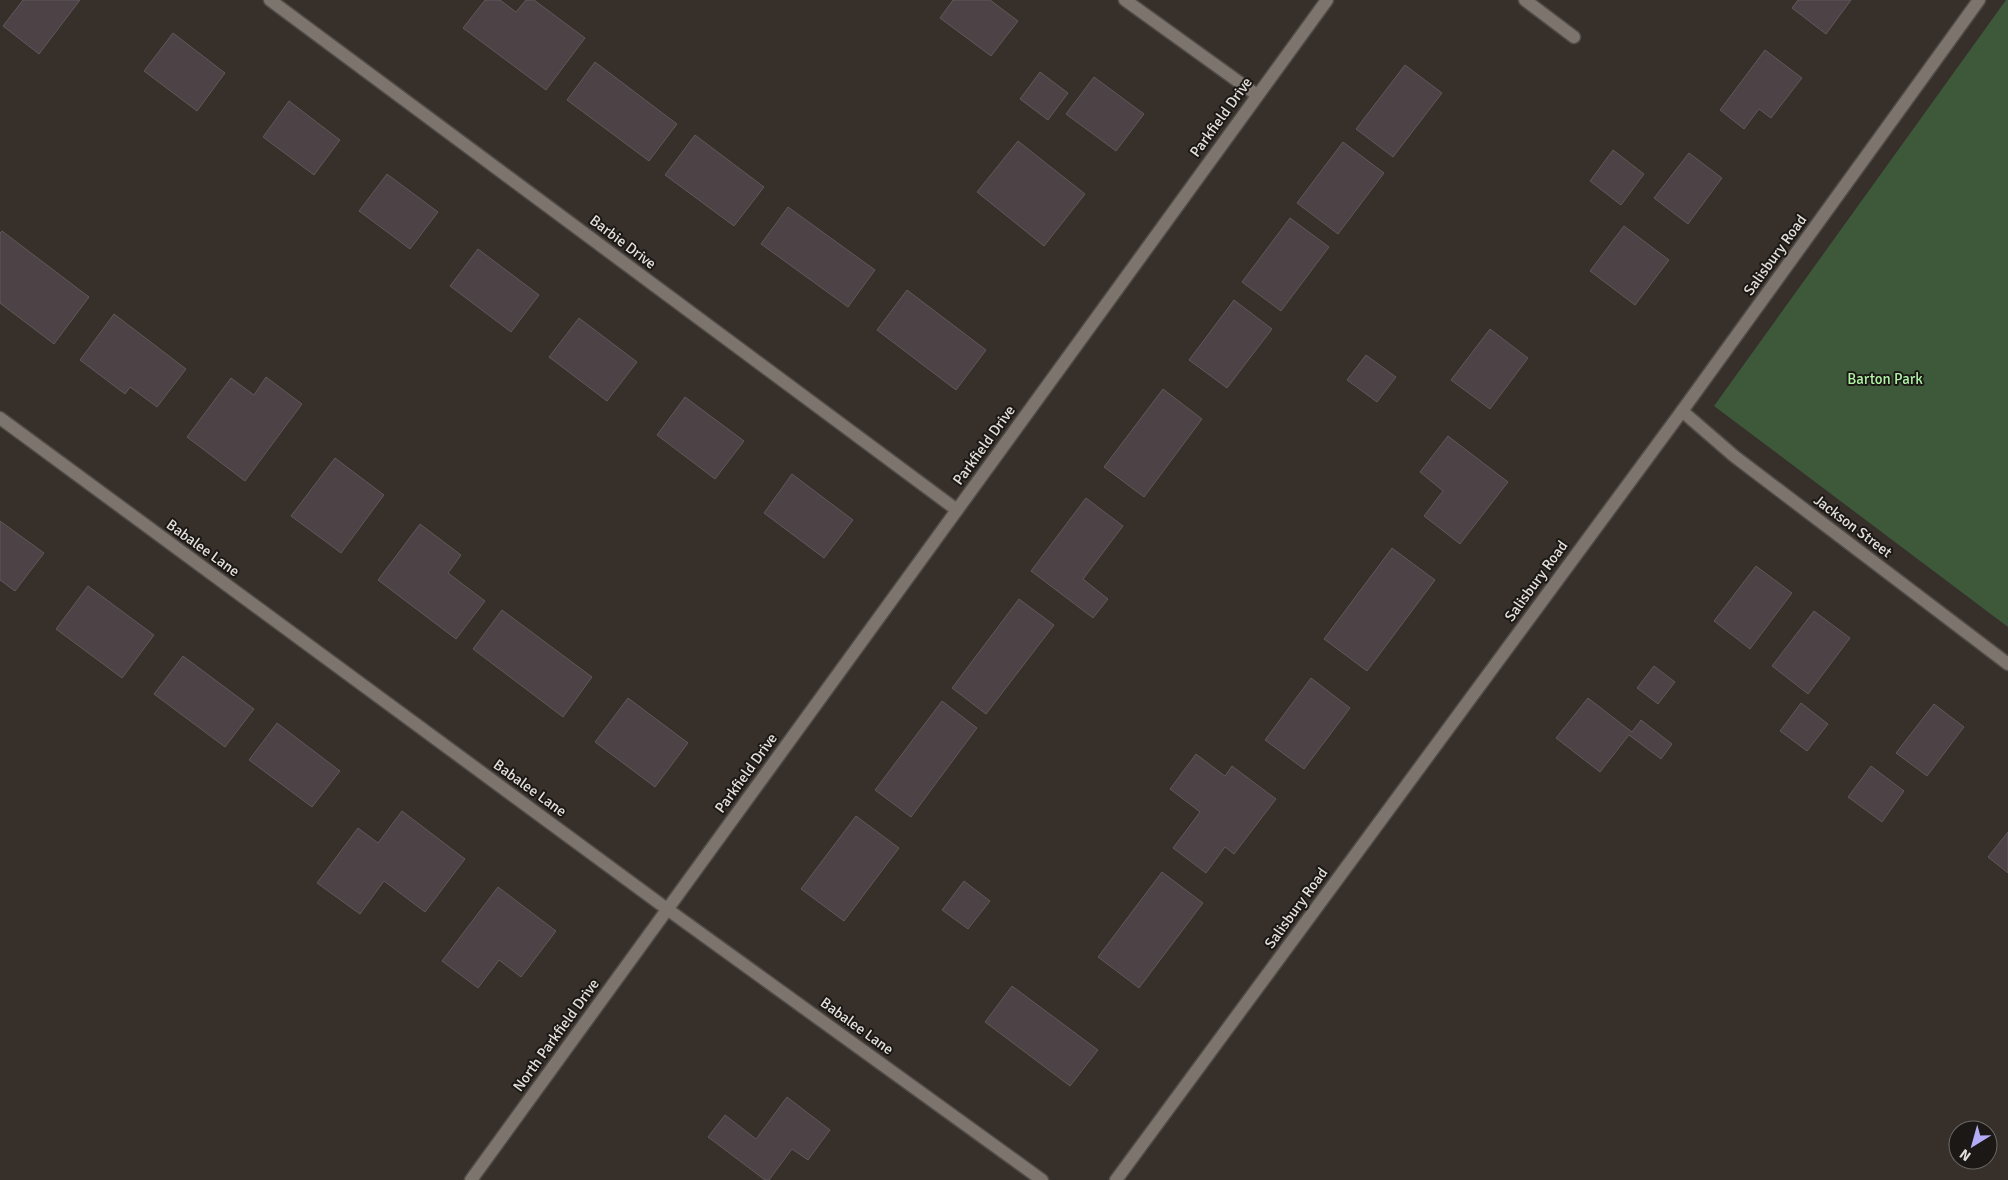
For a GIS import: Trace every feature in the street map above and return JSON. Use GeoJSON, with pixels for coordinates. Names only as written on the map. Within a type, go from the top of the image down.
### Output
{"type":"FeatureCollection","features":[{"type":"Feature","properties":{"kind":"street","name":"Barbie Drive"},"geometry":{"type":"LineString","coordinates":[[270,0],[957,510]]}},
{"type":"Feature","properties":{"kind":"street"},"geometry":{"type":"LineString","coordinates":[[1125,0],[1257,95]]}},
{"type":"Feature","properties":{"kind":"street","name":"Parkfield Drive"},"geometry":{"type":"LineString","coordinates":[[667,909],[1327,0]]}},
{"type":"Feature","properties":{"kind":"street"},"geometry":{"type":"LineString","coordinates":[[1526,0],[1574,37]]}},
{"type":"Feature","properties":{"kind":"street","name":"Salisbury Road"},"geometry":{"type":"LineString","coordinates":[[1116,1180],[1682,410],[1979,0]]}},
{"type":"Feature","properties":{"kind":"street","name":"Jackson Street"},"geometry":{"type":"LineString","coordinates":[[1682,410],[1734,456],[2008,664]]}},
{"type":"Feature","properties":{"kind":"street","name":"Babalee Lane"},"geometry":{"type":"LineString","coordinates":[[0,418],[667,909],[1042,1180]]}},
{"type":"Feature","properties":{"kind":"street","name":"North Parkfield Drive"},"geometry":{"type":"LineString","coordinates":[[471,1180],[667,909]]}},
{"type":"Feature","properties":{"kind":"green space","name":"Barton Park"},"geometry":{"type":"Polygon","coordinates":[[[2006,0],[2008,0],[2008,627],[1714,406],[2006,0]]]}},
{"type":"Feature","properties":{"kind":"building"},"geometry":{"type":"Polygon","coordinates":[[[23,0],[80,0],[39,54],[3,26],[23,0]]]}},
{"type":"Feature","properties":{"kind":"building"},"geometry":{"type":"Polygon","coordinates":[[[485,0],[500,0],[516,12],[526,0],[534,0],[585,38],[546,90],[463,28],[485,0]]]}},
{"type":"Feature","properties":{"kind":"building"},"geometry":{"type":"Polygon","coordinates":[[[953,0],[990,0],[1018,21],[991,56],[940,18],[953,0]]]}},
{"type":"Feature","properties":{"kind":"building"},"geometry":{"type":"Polygon","coordinates":[[[1798,0],[1851,0],[1826,34],[1792,8],[1798,0]]]}},
{"type":"Feature","properties":{"kind":"building"},"geometry":{"type":"Polygon","coordinates":[[[173,33],[225,73],[197,111],[144,71],[173,33]]]}},
{"type":"Feature","properties":{"kind":"building"},"geometry":{"type":"Polygon","coordinates":[[[1765,50],[1802,78],[1771,118],[1759,109],[1744,129],[1720,110],[1765,50]]]}},
{"type":"Feature","properties":{"kind":"building"},"geometry":{"type":"Polygon","coordinates":[[[595,62],[677,124],[649,161],[567,100],[595,62]]]}},
{"type":"Feature","properties":{"kind":"building"},"geometry":{"type":"Polygon","coordinates":[[[1405,65],[1442,93],[1393,157],[1356,129],[1405,65]]]}},
{"type":"Feature","properties":{"kind":"building"},"geometry":{"type":"Polygon","coordinates":[[[1040,72],[1068,93],[1048,120],[1020,99],[1040,72]]]}},
{"type":"Feature","properties":{"kind":"building"},"geometry":{"type":"Polygon","coordinates":[[[1094,77],[1144,114],[1116,151],[1066,114],[1094,77]]]}},
{"type":"Feature","properties":{"kind":"building"},"geometry":{"type":"Polygon","coordinates":[[[289,101],[340,140],[314,175],[263,137],[289,101]]]}},
{"type":"Feature","properties":{"kind":"building"},"geometry":{"type":"Polygon","coordinates":[[[695,135],[764,187],[734,226],[665,175],[695,135]]]}},
{"type":"Feature","properties":{"kind":"building"},"geometry":{"type":"Polygon","coordinates":[[[1018,141],[1085,194],[1044,246],[977,192],[1018,141]]]}},
{"type":"Feature","properties":{"kind":"building"},"geometry":{"type":"Polygon","coordinates":[[[1343,142],[1384,173],[1338,234],[1297,203],[1343,142]]]}},
{"type":"Feature","properties":{"kind":"building"},"geometry":{"type":"Polygon","coordinates":[[[1613,150],[1644,174],[1621,205],[1590,181],[1613,150]]]}},
{"type":"Feature","properties":{"kind":"building"},"geometry":{"type":"Polygon","coordinates":[[[1689,153],[1722,178],[1688,224],[1654,198],[1689,153]]]}},
{"type":"Feature","properties":{"kind":"building"},"geometry":{"type":"Polygon","coordinates":[[[387,174],[438,212],[410,249],[359,211],[387,174]]]}},
{"type":"Feature","properties":{"kind":"building"},"geometry":{"type":"Polygon","coordinates":[[[788,207],[875,270],[848,307],[761,244],[788,207]]]}},
{"type":"Feature","properties":{"kind":"building"},"geometry":{"type":"Polygon","coordinates":[[[1290,218],[1329,247],[1281,311],[1242,282],[1290,218]]]}},
{"type":"Feature","properties":{"kind":"building"},"geometry":{"type":"Polygon","coordinates":[[[1624,226],[1669,260],[1635,305],[1590,271],[1624,226]]]}},
{"type":"Feature","properties":{"kind":"building"},"geometry":{"type":"Polygon","coordinates":[[[2,231],[89,297],[54,344],[0,303],[0,233],[2,231]]]}},
{"type":"Feature","properties":{"kind":"building"},"geometry":{"type":"Polygon","coordinates":[[[478,249],[539,295],[511,332],[450,286],[478,249]]]}},
{"type":"Feature","properties":{"kind":"building"},"geometry":{"type":"Polygon","coordinates":[[[907,290],[986,350],[956,390],[877,330],[907,290]]]}},
{"type":"Feature","properties":{"kind":"building"},"geometry":{"type":"Polygon","coordinates":[[[1234,300],[1272,329],[1227,388],[1189,360],[1234,300]]]}},
{"type":"Feature","properties":{"kind":"building"},"geometry":{"type":"Polygon","coordinates":[[[114,314],[186,369],[157,407],[130,387],[125,394],[80,360],[114,314]]]}},
{"type":"Feature","properties":{"kind":"building"},"geometry":{"type":"Polygon","coordinates":[[[579,318],[637,362],[607,401],[549,357],[579,318]]]}},
{"type":"Feature","properties":{"kind":"building"},"geometry":{"type":"Polygon","coordinates":[[[1490,329],[1528,358],[1490,409],[1451,380],[1490,329]]]}},
{"type":"Feature","properties":{"kind":"building"},"geometry":{"type":"Polygon","coordinates":[[[1366,355],[1396,377],[1377,402],[1347,380],[1366,355]]]}},
{"type":"Feature","properties":{"kind":"building"},"geometry":{"type":"Polygon","coordinates":[[[266,377],[302,404],[245,481],[187,437],[231,378],[254,395],[266,377]]]}},
{"type":"Feature","properties":{"kind":"building"},"geometry":{"type":"Polygon","coordinates":[[[1163,389],[1202,419],[1144,497],[1104,467],[1163,389]]]}},
{"type":"Feature","properties":{"kind":"building"},"geometry":{"type":"Polygon","coordinates":[[[685,397],[744,441],[715,479],[657,435],[685,397]]]}},
{"type":"Feature","properties":{"kind":"building"},"geometry":{"type":"Polygon","coordinates":[[[1448,436],[1508,482],[1460,544],[1424,516],[1443,491],[1420,472],[1448,436]]]}},
{"type":"Feature","properties":{"kind":"building"},"geometry":{"type":"Polygon","coordinates":[[[335,458],[384,495],[341,553],[291,516],[335,458]]]}},
{"type":"Feature","properties":{"kind":"building"},"geometry":{"type":"Polygon","coordinates":[[[792,474],[853,520],[824,558],[764,513],[792,474]]]}},
{"type":"Feature","properties":{"kind":"building"},"geometry":{"type":"Polygon","coordinates":[[[1086,498],[1123,526],[1083,579],[1108,599],[1093,618],[1031,571],[1086,498]]]}},
{"type":"Feature","properties":{"kind":"building"},"geometry":{"type":"Polygon","coordinates":[[[0,521],[44,553],[15,591],[0,580],[0,521]]]}},
{"type":"Feature","properties":{"kind":"building"},"geometry":{"type":"Polygon","coordinates":[[[420,524],[461,555],[448,573],[485,601],[456,639],[378,580],[420,524]]]}},
{"type":"Feature","properties":{"kind":"building"},"geometry":{"type":"Polygon","coordinates":[[[1392,548],[1435,580],[1367,671],[1324,639],[1392,548]]]}},
{"type":"Feature","properties":{"kind":"building"},"geometry":{"type":"Polygon","coordinates":[[[1756,566],[1792,593],[1750,649],[1714,621],[1756,566]]]}},
{"type":"Feature","properties":{"kind":"building"},"geometry":{"type":"Polygon","coordinates":[[[88,586],[154,635],[122,678],[56,629],[88,586]]]}},
{"type":"Feature","properties":{"kind":"building"},"geometry":{"type":"Polygon","coordinates":[[[1019,599],[1054,625],[986,714],[952,688],[1019,599]]]}},
{"type":"Feature","properties":{"kind":"building"},"geometry":{"type":"Polygon","coordinates":[[[502,610],[592,677],[563,717],[473,649],[502,610]]]}},
{"type":"Feature","properties":{"kind":"building"},"geometry":{"type":"Polygon","coordinates":[[[1814,611],[1850,638],[1808,694],[1772,666],[1814,611]]]}},
{"type":"Feature","properties":{"kind":"building"},"geometry":{"type":"Polygon","coordinates":[[[183,656],[254,709],[225,747],[154,694],[183,656]]]}},
{"type":"Feature","properties":{"kind":"building"},"geometry":{"type":"Polygon","coordinates":[[[1654,666],[1675,682],[1658,704],[1637,688],[1654,666]]]}},
{"type":"Feature","properties":{"kind":"building"},"geometry":{"type":"Polygon","coordinates":[[[1311,678],[1350,708],[1304,769],[1265,740],[1311,678]]]}},
{"type":"Feature","properties":{"kind":"building"},"geometry":{"type":"Polygon","coordinates":[[[628,698],[688,743],[655,787],[595,742],[628,698]]]}},
{"type":"Feature","properties":{"kind":"building"},"geometry":{"type":"Polygon","coordinates":[[[1588,698],[1632,732],[1641,720],[1672,744],[1661,759],[1629,735],[1600,772],[1556,738],[1588,698]]]}},
{"type":"Feature","properties":{"kind":"building"},"geometry":{"type":"Polygon","coordinates":[[[942,701],[977,728],[911,817],[875,790],[942,701]]]}},
{"type":"Feature","properties":{"kind":"building"},"geometry":{"type":"Polygon","coordinates":[[[1801,703],[1828,724],[1807,751],[1780,731],[1801,703]]]}},
{"type":"Feature","properties":{"kind":"building"},"geometry":{"type":"Polygon","coordinates":[[[1934,704],[1964,727],[1927,776],[1896,753],[1934,704]]]}},
{"type":"Feature","properties":{"kind":"building"},"geometry":{"type":"Polygon","coordinates":[[[277,723],[340,771],[312,807],[249,760],[277,723]]]}},
{"type":"Feature","properties":{"kind":"building"},"geometry":{"type":"Polygon","coordinates":[[[1196,754],[1225,776],[1232,766],[1276,799],[1234,854],[1225,847],[1206,873],[1173,848],[1200,812],[1170,789],[1196,754]]]}},
{"type":"Feature","properties":{"kind":"building"},"geometry":{"type":"Polygon","coordinates":[[[1871,766],[1904,791],[1882,822],[1848,797],[1871,766]]]}},
{"type":"Feature","properties":{"kind":"building"},"geometry":{"type":"Polygon","coordinates":[[[402,811],[465,859],[425,912],[384,881],[360,914],[317,883],[358,828],[378,843],[402,811]]]}},
{"type":"Feature","properties":{"kind":"building"},"geometry":{"type":"Polygon","coordinates":[[[856,816],[899,848],[844,921],[801,889],[856,816]]]}},
{"type":"Feature","properties":{"kind":"building"},"geometry":{"type":"Polygon","coordinates":[[[2008,832],[2008,873],[1988,857],[2008,832]]]}},
{"type":"Feature","properties":{"kind":"building"},"geometry":{"type":"Polygon","coordinates":[[[1162,872],[1203,903],[1139,988],[1098,957],[1162,872]]]}},
{"type":"Feature","properties":{"kind":"building"},"geometry":{"type":"Polygon","coordinates":[[[964,881],[990,901],[968,929],[942,910],[964,881]]]}},
{"type":"Feature","properties":{"kind":"building"},"geometry":{"type":"Polygon","coordinates":[[[498,887],[556,931],[521,977],[499,960],[478,988],[442,961],[498,887]]]}},
{"type":"Feature","properties":{"kind":"building"},"geometry":{"type":"Polygon","coordinates":[[[1012,986],[1098,1050],[1070,1086],[985,1022],[1012,986]]]}},
{"type":"Feature","properties":{"kind":"building"},"geometry":{"type":"Polygon","coordinates":[[[787,1097],[830,1130],[808,1160],[792,1149],[769,1180],[765,1180],[708,1137],[725,1115],[756,1139],[787,1097]]]}}]}
